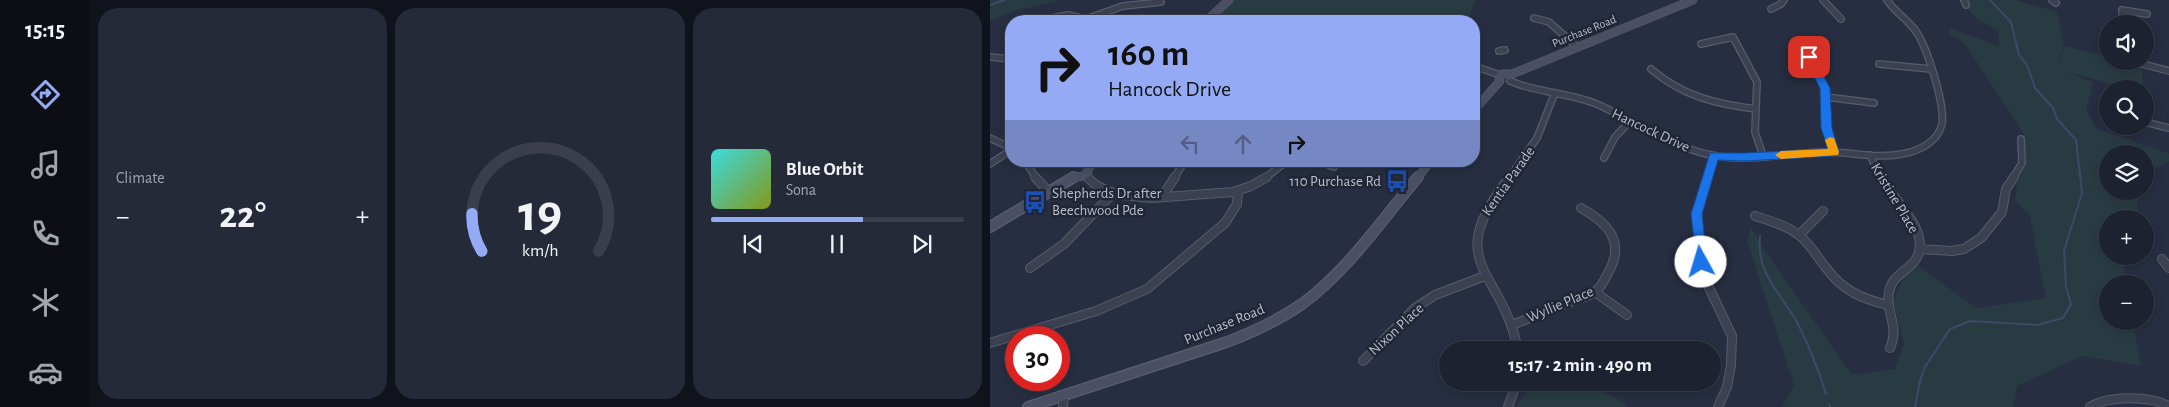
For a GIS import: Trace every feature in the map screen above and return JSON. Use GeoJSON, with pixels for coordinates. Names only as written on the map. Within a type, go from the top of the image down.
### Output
{"type":"FeatureCollection","features":[{"type":"Feature","properties":{"kind":"main road"},"geometry":{"type":"LineString","coordinates":[[1213,15],[1229,0]]}},
{"type":"Feature","properties":{"kind":"main road","name":"Purchase Road"},"geometry":{"type":"LineString","coordinates":[[1511,78],[1577,47],[1693,0]]}},
{"type":"Feature","properties":{"kind":"main road"},"geometry":{"type":"LineString","coordinates":[[1480,103],[1500,78],[1511,78]]}},
{"type":"Feature","properties":{"kind":"main road"},"geometry":{"type":"LineString","coordinates":[[990,227],[1048,191],[1083,173],[1090,167]]}},
{"type":"Feature","properties":{"kind":"main road","name":"Purchase Road"},"geometry":{"type":"LineString","coordinates":[[1028,407],[1227,342],[1257,330],[1287,313],[1321,288],[1341,268],[1426,167]]}},
{"type":"Feature","properties":{"kind":"street"},"geometry":{"type":"LineString","coordinates":[[1771,9],[1781,4],[1784,0]]}},
{"type":"Feature","properties":{"kind":"street"},"geometry":{"type":"LineString","coordinates":[[1823,0],[1841,19]]}},
{"type":"Feature","properties":{"kind":"street","name":"Hancock Drive"},"geometry":{"type":"LineString","coordinates":[[1511,78],[1530,90],[1592,102],[1684,147],[1714,156],[1732,158],[1834,152],[1870,156],[1900,155],[1913,152],[1936,136],[1940,129],[1942,113],[1924,43],[1916,31],[1892,8],[1887,0]]}},
{"type":"Feature","properties":{"kind":"street"},"geometry":{"type":"LineString","coordinates":[[1097,15],[1112,8],[1147,2],[1161,2]]}},
{"type":"Feature","properties":{"kind":"street"},"geometry":{"type":"LineString","coordinates":[[2122,15],[2122,10],[2147,14]]}},
{"type":"Feature","properties":{"kind":"street"},"geometry":{"type":"LineString","coordinates":[[1534,18],[1549,22],[1577,47]]}},
{"type":"Feature","properties":{"kind":"street"},"geometry":{"type":"LineString","coordinates":[[1701,44],[1732,37],[1757,82],[1755,132],[1763,156]]}},
{"type":"Feature","properties":{"kind":"street"},"geometry":{"type":"LineString","coordinates":[[1807,46],[1809,57],[1822,80],[1826,97],[1826,128],[1834,152]]}},
{"type":"Feature","properties":{"kind":"street"},"geometry":{"type":"LineString","coordinates":[[990,57],[1005,58]]}},
{"type":"Feature","properties":{"kind":"street"},"geometry":{"type":"LineString","coordinates":[[1879,64],[1931,69]]}},
{"type":"Feature","properties":{"kind":"street"},"geometry":{"type":"LineString","coordinates":[[2154,67],[2169,71]]}},
{"type":"Feature","properties":{"kind":"street"},"geometry":{"type":"LineString","coordinates":[[1480,69],[1500,78]]}},
{"type":"Feature","properties":{"kind":"street"},"geometry":{"type":"LineString","coordinates":[[1651,69],[1657,75],[1701,100],[1756,109]]}},
{"type":"Feature","properties":{"kind":"street","name":"Kentia Parade"},"geometry":{"type":"LineString","coordinates":[[1517,341],[1512,325],[1486,276],[1477,251],[1476,234],[1481,219],[1541,133],[1554,95]]}},
{"type":"Feature","properties":{"kind":"street"},"geometry":{"type":"LineString","coordinates":[[1826,97],[1874,103]]}},
{"type":"Feature","properties":{"kind":"street"},"geometry":{"type":"LineString","coordinates":[[1604,158],[1615,137],[1630,121]]}},
{"type":"Feature","properties":{"kind":"street"},"geometry":{"type":"LineString","coordinates":[[2154,124],[2169,128]]}},
{"type":"Feature","properties":{"kind":"street"},"geometry":{"type":"LineString","coordinates":[[990,138],[1005,146]]}},
{"type":"Feature","properties":{"kind":"street"},"geometry":{"type":"LineString","coordinates":[[1920,249],[1952,251],[1964,249],[1981,238],[2002,212],[2006,189],[2022,163],[2021,139]]}},
{"type":"Feature","properties":{"kind":"street"},"geometry":{"type":"LineString","coordinates":[[990,164],[1005,153]]}},
{"type":"Feature","properties":{"kind":"street"},"geometry":{"type":"LineString","coordinates":[[1714,156],[1697,214],[1704,277],[1732,336],[1731,365],[1727,387],[1718,407]]}},
{"type":"Feature","properties":{"kind":"street","name":"Kristine Place"},"geometry":{"type":"LineString","coordinates":[[1870,156],[1885,185],[1916,228],[1920,249],[1911,265],[1895,279],[1890,287],[1888,306],[1895,334],[1890,348]]}},
{"type":"Feature","properties":{"kind":"street"},"geometry":{"type":"LineString","coordinates":[[1029,167],[1037,180],[1048,191]]}},
{"type":"Feature","properties":{"kind":"street"},"geometry":{"type":"LineString","coordinates":[[1162,197],[1181,167]]}},
{"type":"Feature","properties":{"kind":"street"},"geometry":{"type":"LineString","coordinates":[[1083,173],[1113,193],[1134,197],[1162,197],[1238,190],[1265,178],[1279,167]]}},
{"type":"Feature","properties":{"kind":"street"},"geometry":{"type":"LineString","coordinates":[[990,343],[1096,312],[1147,289],[1225,223],[1237,204],[1238,190]]}},
{"type":"Feature","properties":{"kind":"street"},"geometry":{"type":"LineString","coordinates":[[1030,268],[1064,244],[1113,193]]}},
{"type":"Feature","properties":{"kind":"street","name":"Wyllie Place"},"geometry":{"type":"LineString","coordinates":[[1512,325],[1595,292],[1613,266],[1615,244],[1607,224],[1596,214],[1581,208]]}},
{"type":"Feature","properties":{"kind":"street"},"geometry":{"type":"LineString","coordinates":[[1799,235],[1823,211]]}},
{"type":"Feature","properties":{"kind":"street"},"geometry":{"type":"LineString","coordinates":[[1755,216],[1775,223],[1799,235],[1842,286],[1861,297],[1888,306]]}},
{"type":"Feature","properties":{"kind":"street"},"geometry":{"type":"LineString","coordinates":[[2162,259],[2169,268]]}},
{"type":"Feature","properties":{"kind":"street","name":"Nixon Place"},"geometry":{"type":"LineString","coordinates":[[1363,361],[1415,308],[1435,295],[1486,276]]}},
{"type":"Feature","properties":{"kind":"street"},"geometry":{"type":"LineString","coordinates":[[1595,292],[1626,316]]}},
{"type":"Feature","properties":{"kind":"street"},"geometry":{"type":"LineString","coordinates":[[1508,407],[1514,391]]}},
{"type":"Feature","properties":{"kind":"street"},"geometry":{"type":"LineString","coordinates":[[1063,407],[1064,395]]}},
{"type":"Feature","properties":{"kind":"street"},"geometry":{"type":"LineString","coordinates":[[2090,407],[2140,397],[2153,398],[2169,406]]}},
{"type":"Feature","properties":{"kind":"shaded area"},"geometry":{"type":"Polygon","coordinates":[[[990,0],[1062,0],[1014,11],[990,21],[990,0]]]}},
{"type":"Feature","properties":{"kind":"shaded area"},"geometry":{"type":"Polygon","coordinates":[[[1235,0],[1476,0],[1470,15],[1219,15],[1235,0]]]}},
{"type":"Feature","properties":{"kind":"shaded area"},"geometry":{"type":"Polygon","coordinates":[[[1960,0],[2015,0],[2057,12],[2064,45],[2056,69],[2065,46],[2099,55],[2099,70],[2142,70],[2143,80],[2099,81],[2064,71],[2093,82],[2086,110],[2096,128],[2099,129],[2099,135],[2116,135],[2144,145],[2099,145],[2099,200],[2138,200],[2137,210],[2099,210],[2099,265],[2124,265],[2125,275],[2099,275],[2099,330],[2135,330],[2141,366],[2082,356],[2017,386],[2013,407],[1782,407],[1794,385],[1747,241],[1751,227],[1763,248],[1852,375],[1895,369],[1904,344],[1893,302],[1902,280],[1916,264],[1976,308],[2046,298],[2030,216],[2015,200],[2024,134],[1965,44],[1950,34],[1949,28],[1999,46],[1998,30],[1978,20],[1960,0]]]}},
{"type":"Feature","properties":{"kind":"shaded area"},"geometry":{"type":"Polygon","coordinates":[[[2154,149],[2169,154],[2169,161],[2154,169],[2154,149]]]}},
{"type":"Feature","properties":{"kind":"shaded area"},"geometry":{"type":"Polygon","coordinates":[[[1528,391],[1601,391],[1625,403],[1626,407],[1516,407],[1528,391]]]}},
{"type":"Feature","properties":{"kind":"waterway"},"geometry":{"type":"LineString","coordinates":[[990,5],[1005,0]]}},
{"type":"Feature","properties":{"kind":"waterway"},"geometry":{"type":"LineString","coordinates":[[1915,407],[1925,367],[1950,329],[1970,321],[2037,325],[2063,318],[2071,304],[2066,287],[2064,251],[2082,193],[2076,140],[2057,119],[2053,108],[2035,88],[2027,65],[2019,55],[2011,22],[1990,0]]}},
{"type":"Feature","properties":{"kind":"waterway"},"geometry":{"type":"LineString","coordinates":[[1760,236],[1760,249],[1765,272],[1797,322],[1813,357],[1826,394]]}},
{"type":"Feature","properties":{"kind":"slow traffic"},"geometry":{"type":"LineString","coordinates":[[1781,155],[1834,152],[1830,140]]}},
{"type":"Feature","properties":{"kind":"place","name":"110 Purchase Rd"},"geometry":{"type":"Point","coordinates":[1397,181]}},
{"type":"Feature","properties":{"kind":"place","name":"Shepherds Dr after Beechwood Pde"},"geometry":{"type":"Point","coordinates":[1035,202]}},
{"type":"Feature","properties":{"kind":"route"},"geometry":{"type":"LineString","coordinates":[[1701,262],[1698,205],[1714,156],[1732,158],[1834,152],[1826,128],[1825,88],[1809,57]]}}]}
